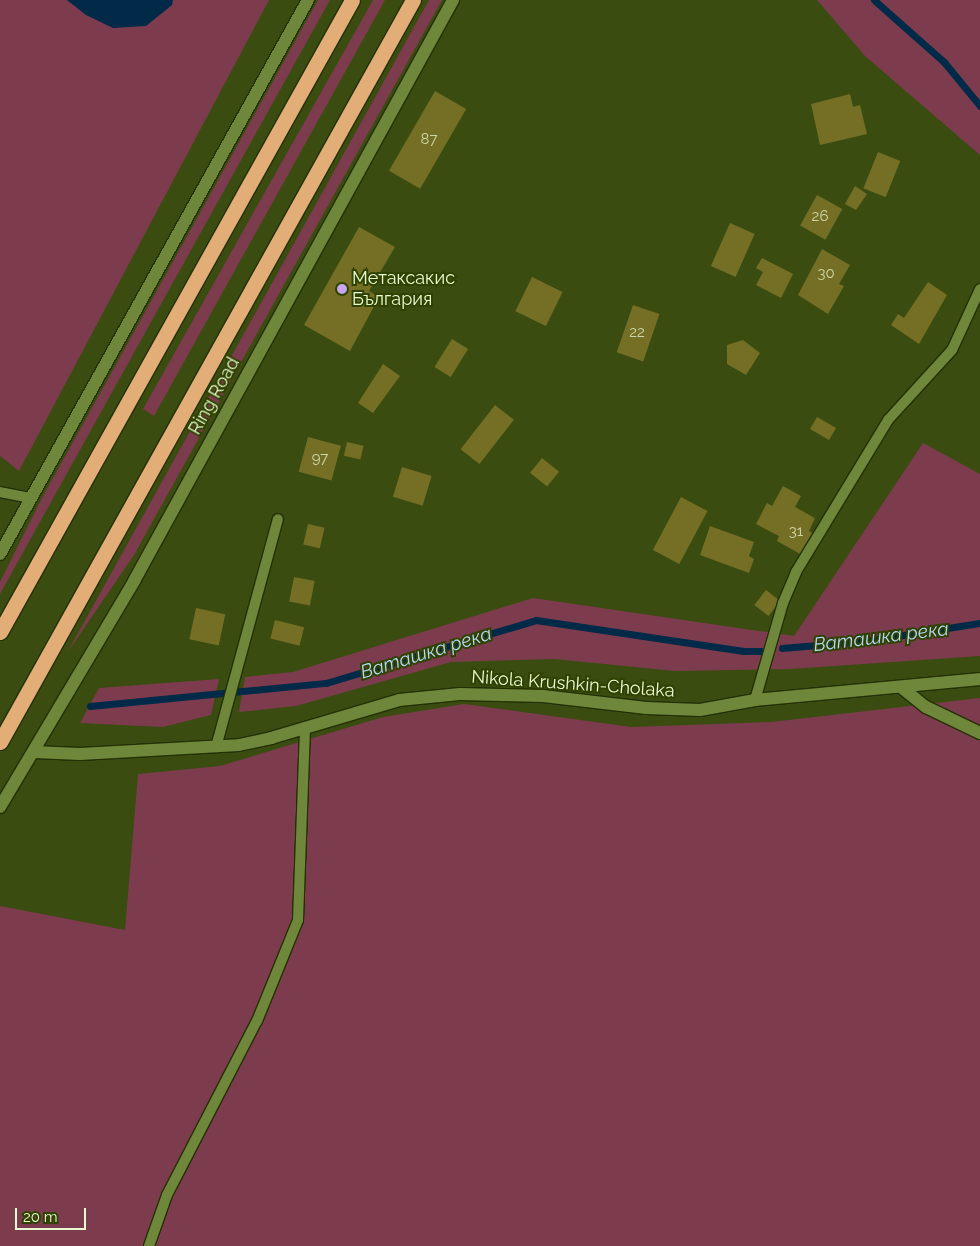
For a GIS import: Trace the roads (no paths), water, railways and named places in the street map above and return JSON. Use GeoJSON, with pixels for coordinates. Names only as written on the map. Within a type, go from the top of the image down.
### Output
{"type":"FeatureCollection","features":[{"type":"Feature","properties":{"kind":"highway"},"geometry":{"type":"LineString","coordinates":[[0,632],[352,0]]}},
{"type":"Feature","properties":{"kind":"highway","name":"Ring Road"},"geometry":{"type":"LineString","coordinates":[[0,742],[412,0]]}},
{"type":"Feature","properties":{"kind":"street"},"geometry":{"type":"LineString","coordinates":[[0,554],[308,0]]}},
{"type":"Feature","properties":{"kind":"street","name":"Ring Road"},"geometry":{"type":"LineString","coordinates":[[0,807],[134,581],[453,0]]}},
{"type":"Feature","properties":{"kind":"street","name":"Nikola Krushkin-Cholaka"},"geometry":{"type":"LineString","coordinates":[[34,752],[80,754],[216,747],[271,738],[399,700],[460,694],[543,696],[672,710],[700,710],[756,700],[980,679]]}},
{"type":"Feature","properties":{"kind":"street"},"geometry":{"type":"LineString","coordinates":[[901,687],[926,707],[980,733]]}},
{"type":"Feature","properties":{"kind":"lane"},"geometry":{"type":"LineString","coordinates":[[756,700],[783,603],[796,572],[888,420],[952,350],[980,289]]}},
{"type":"Feature","properties":{"kind":"lane"},"geometry":{"type":"LineString","coordinates":[[0,492],[32,498]]}},
{"type":"Feature","properties":{"kind":"lane"},"geometry":{"type":"LineString","coordinates":[[216,747],[278,519]]}},
{"type":"Feature","properties":{"kind":"lane"},"geometry":{"type":"LineString","coordinates":[[149,1246],[167,1195],[257,1021],[298,920],[305,727]]}},
{"type":"Feature","properties":{"kind":"water"},"geometry":{"type":"Polygon","coordinates":[[[67,0],[173,0],[172,5],[146,26],[113,28],[86,15],[67,0]]]}},
{"type":"Feature","properties":{"kind":"waterway"},"geometry":{"type":"LineString","coordinates":[[874,0],[944,62],[980,106]]}},
{"type":"Feature","properties":{"kind":"waterway","name":"Ваташка река"},"geometry":{"type":"LineString","coordinates":[[90,706],[326,683],[536,620],[744,651],[761,651]]}},
{"type":"Feature","properties":{"kind":"waterway","name":"Ваташка река"},"geometry":{"type":"LineString","coordinates":[[782,648],[865,641],[980,623]]}},
{"type":"Feature","properties":{"kind":"place","name":"Метаксакис България"},"geometry":{"type":"Point","coordinates":[342,289]}}]}
